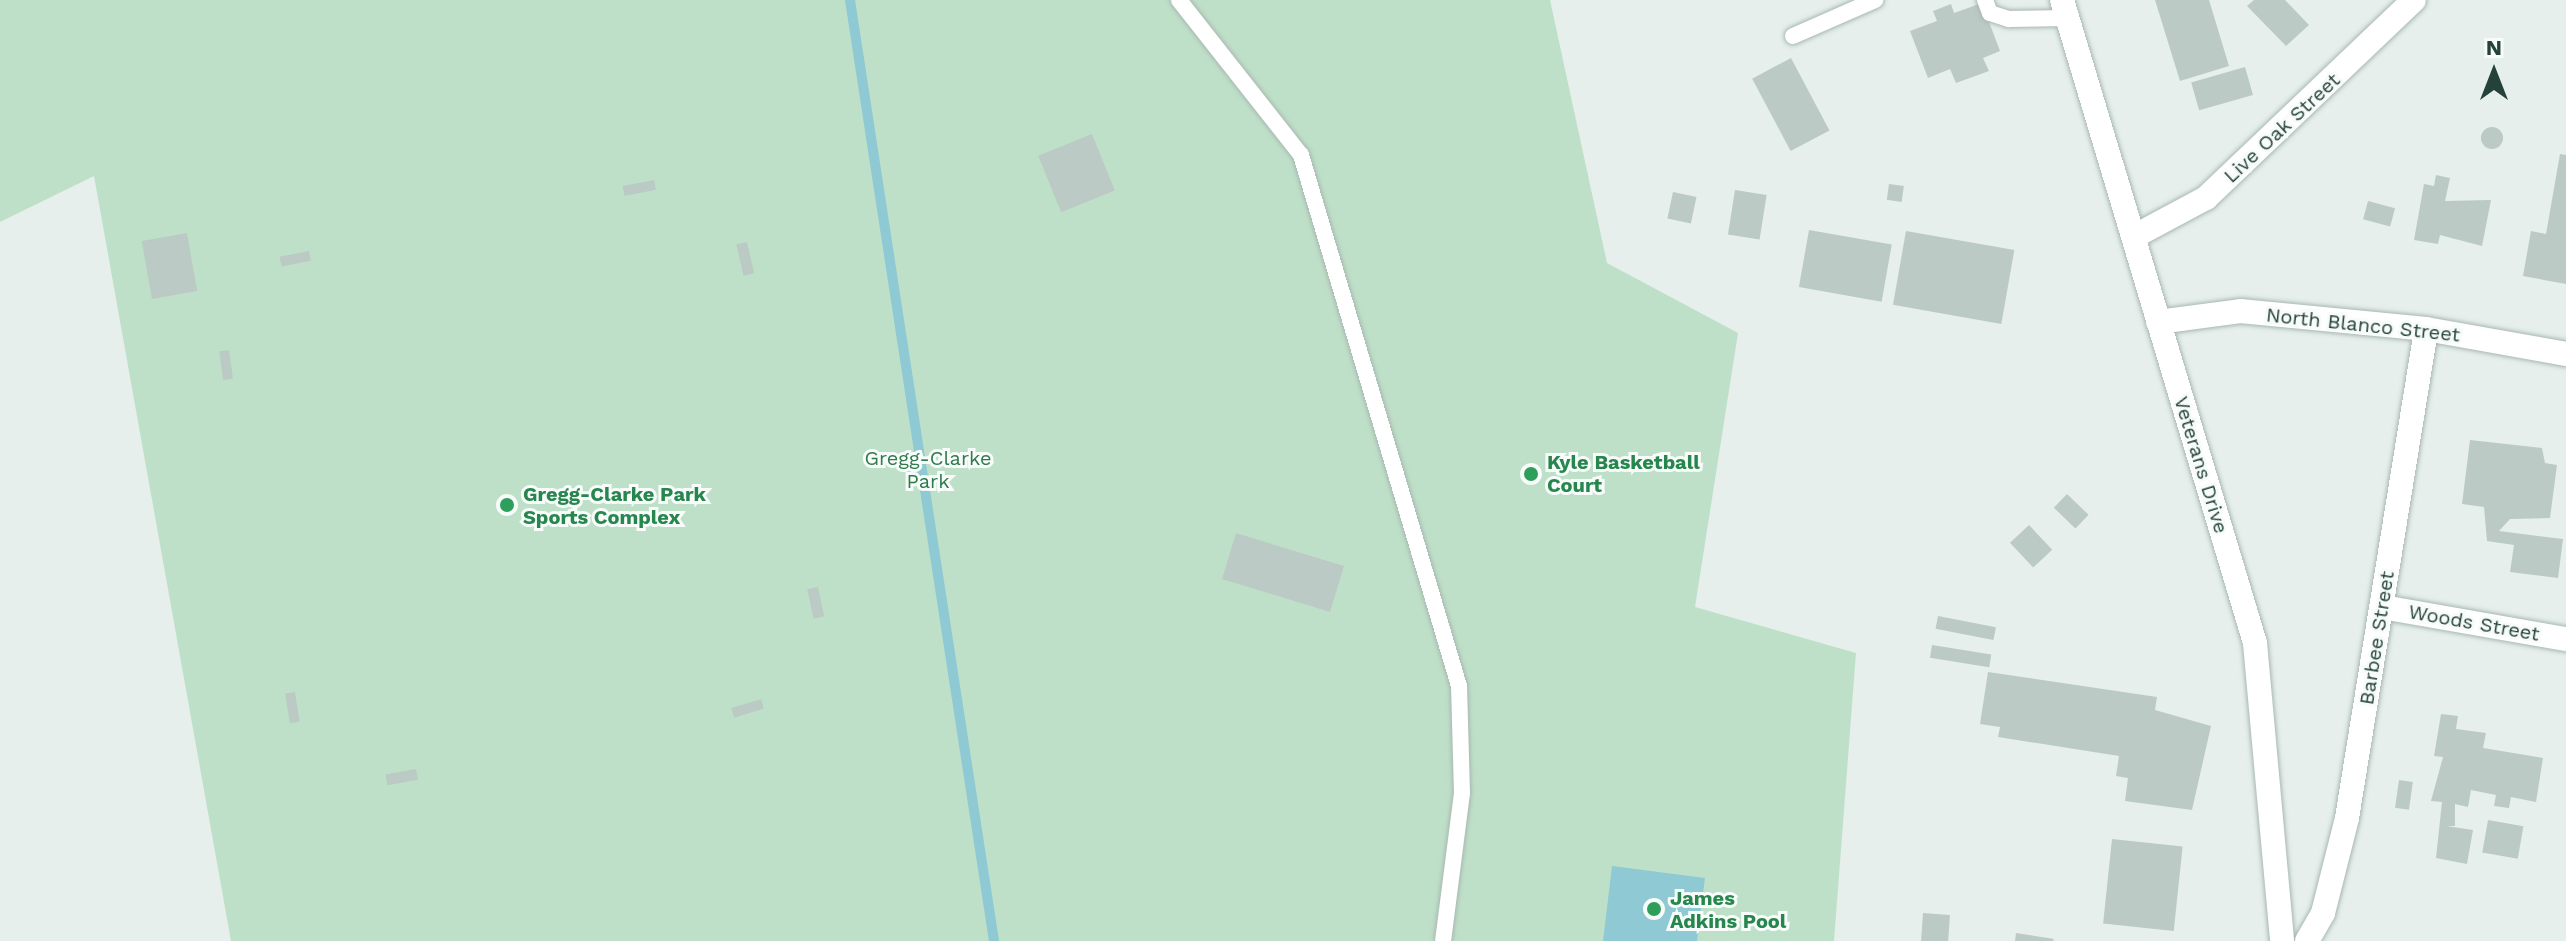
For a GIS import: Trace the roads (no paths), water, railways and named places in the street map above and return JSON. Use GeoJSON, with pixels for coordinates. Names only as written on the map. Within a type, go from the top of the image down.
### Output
{"type":"FeatureCollection","features":[{"type":"Feature","properties":{"kind":"street","name":"Live Oak Street"},"geometry":{"type":"LineString","coordinates":[[2135,236],[2206,198],[2414,0]]}},
{"type":"Feature","properties":{"kind":"street","name":"Veterans Drive"},"geometry":{"type":"LineString","coordinates":[[2065,9],[2255,643],[2282,941]]}},
{"type":"Feature","properties":{"kind":"street","name":"North Blanco Street"},"geometry":{"type":"LineString","coordinates":[[2158,322],[2240,311],[2426,329],[2566,354]]}},
{"type":"Feature","properties":{"kind":"street","name":"Barbee Street"},"geometry":{"type":"LineString","coordinates":[[2307,941],[2323,913],[2347,818],[2426,329]]}},
{"type":"Feature","properties":{"kind":"street","name":"Woods Street"},"geometry":{"type":"LineString","coordinates":[[2382,607],[2566,639]]}},
{"type":"Feature","properties":{"kind":"lane"},"geometry":{"type":"LineString","coordinates":[[1179,0],[1301,155],[1459,686],[1460,819],[1443,941]]}},
{"type":"Feature","properties":{"kind":"lane"},"geometry":{"type":"LineString","coordinates":[[1793,36],[1875,0]]}},
{"type":"Feature","properties":{"kind":"lane"},"geometry":{"type":"LineString","coordinates":[[1985,0],[1990,13],[2009,19],[2065,9]]}},
{"type":"Feature","properties":{"kind":"water","name":"James Adkins Pool"},"geometry":{"type":"Polygon","coordinates":[[[1612,866],[1705,878],[1697,941],[1603,941],[1612,866]]]}},
{"type":"Feature","properties":{"kind":"waterway"},"geometry":{"type":"LineString","coordinates":[[850,0],[994,941]]}},
{"type":"Feature","properties":{"kind":"place","name":"Kyle Basketball Court"},"geometry":{"type":"Point","coordinates":[1531,474]}},
{"type":"Feature","properties":{"kind":"place","name":"Gregg-Clarke Park Sports Complex"},"geometry":{"type":"Point","coordinates":[507,505]}},
{"type":"Feature","properties":{"kind":"place","name":"James Adkins Pool"},"geometry":{"type":"Point","coordinates":[1654,909]}},
{"type":"Feature","properties":{"kind":"park label","name":"Gregg-Clarke Park"},"geometry":{"type":"Point","coordinates":[928,470]}}]}
